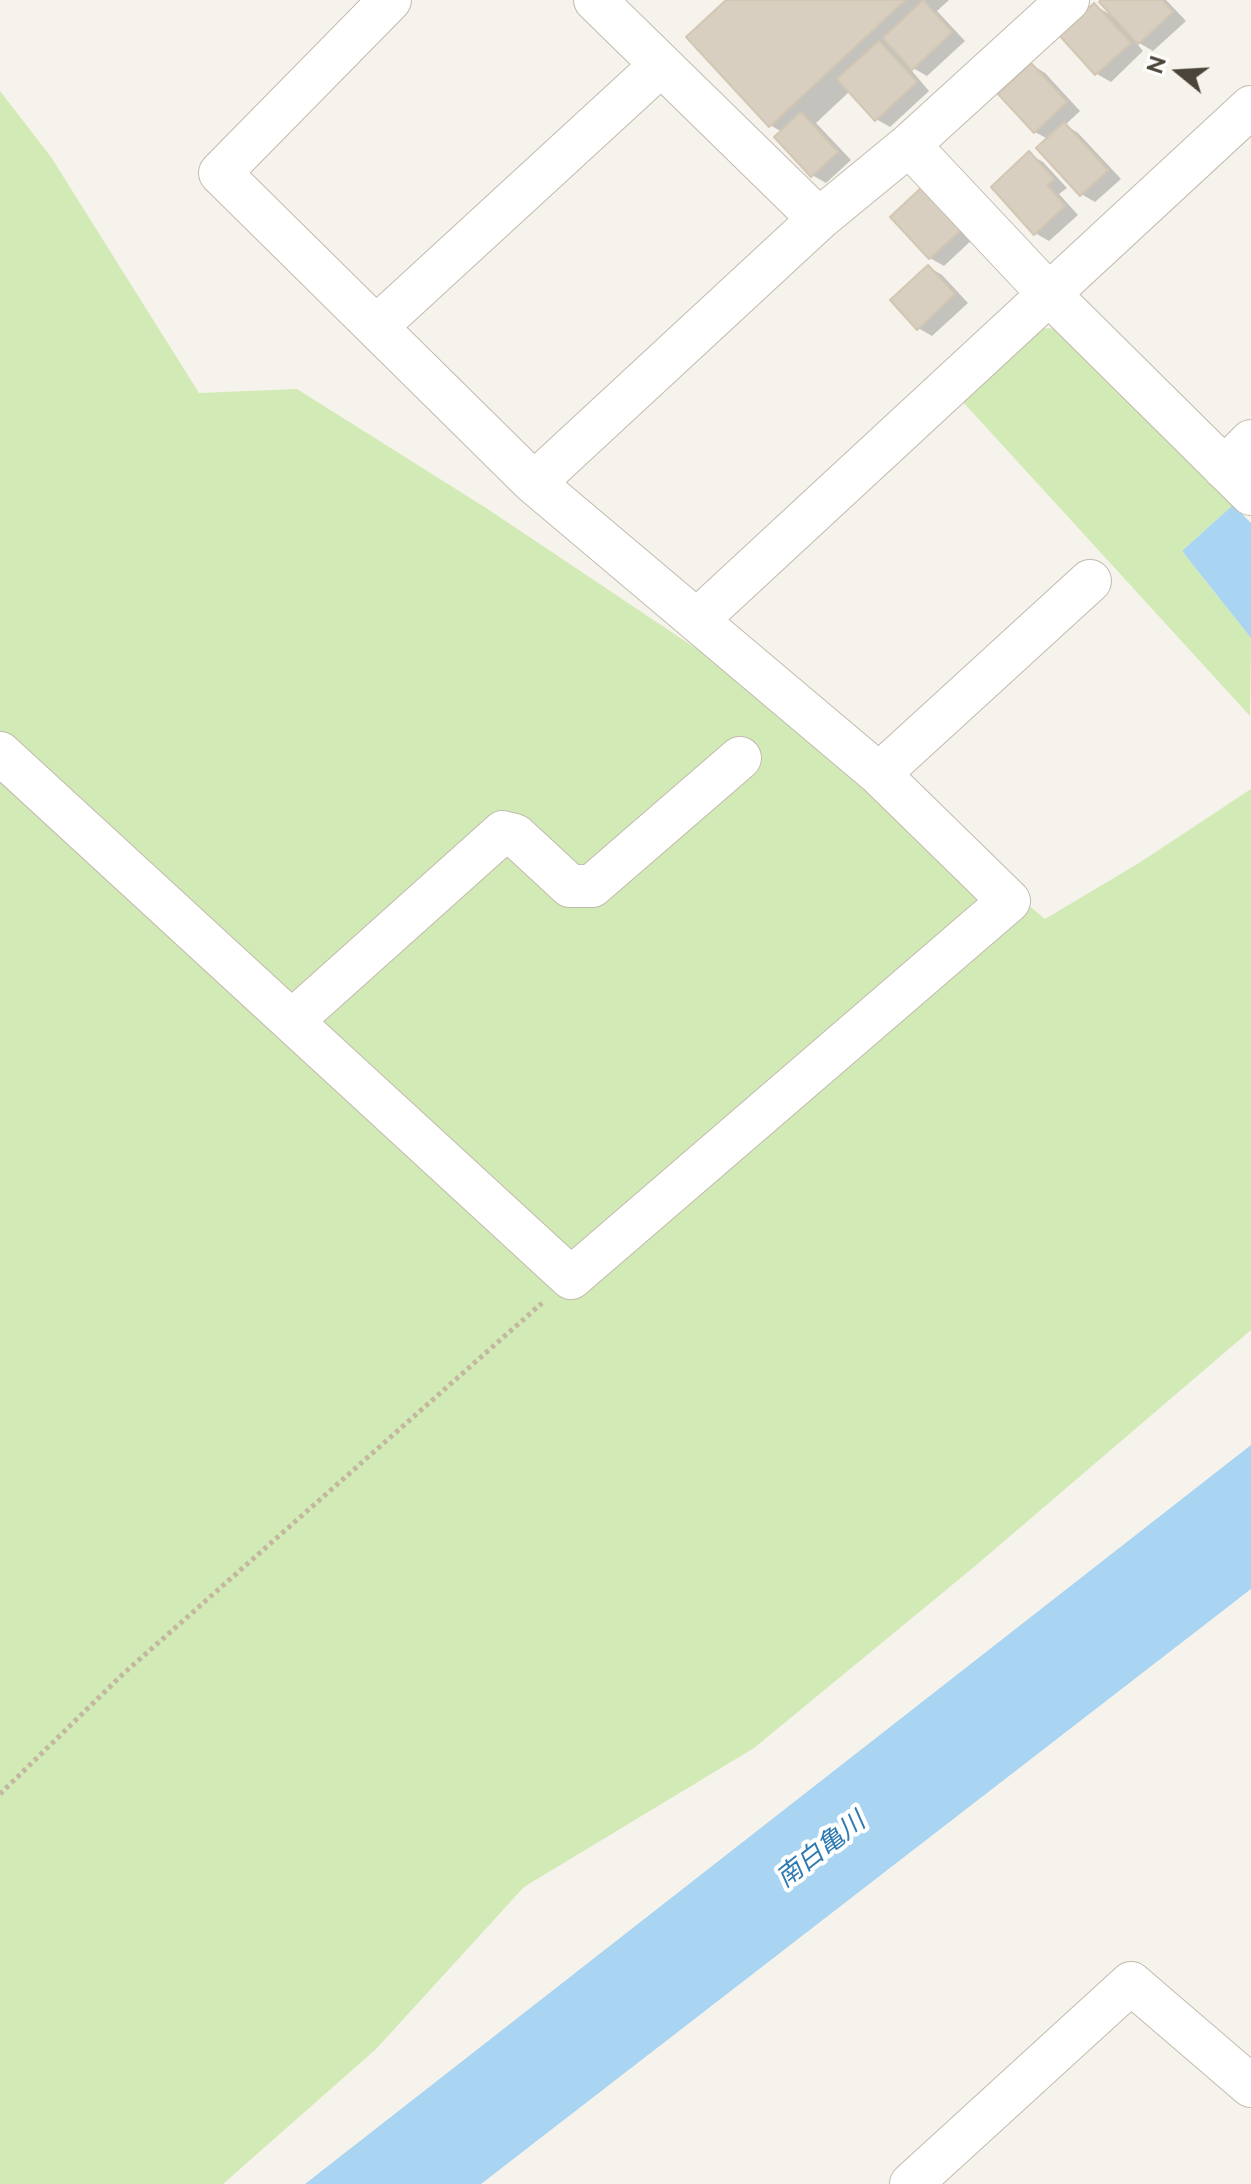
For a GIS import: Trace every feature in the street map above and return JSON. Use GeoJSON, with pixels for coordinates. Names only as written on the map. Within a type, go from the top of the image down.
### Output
{"type":"FeatureCollection","features":[{"type":"Feature","properties":{"kind":"street"},"geometry":{"type":"LineString","coordinates":[[0,753],[571,1278],[1009,901],[879,774],[534,483],[220,173],[390,0]]}},
{"type":"Feature","properties":{"kind":"street"},"geometry":{"type":"LineString","coordinates":[[595,0],[819,219]]}},
{"type":"Feature","properties":{"kind":"street"},"geometry":{"type":"LineString","coordinates":[[534,483],[819,219],[909,145],[1068,0]]}},
{"type":"Feature","properties":{"kind":"street"},"geometry":{"type":"LineString","coordinates":[[376,327],[661,65]]}},
{"type":"Feature","properties":{"kind":"street"},"geometry":{"type":"LineString","coordinates":[[697,620],[1251,107]]}},
{"type":"Feature","properties":{"kind":"street"},"geometry":{"type":"LineString","coordinates":[[909,145],[1048,293],[1242,468]]}},
{"type":"Feature","properties":{"kind":"street"},"geometry":{"type":"LineString","coordinates":[[879,774],[1090,581]]}},
{"type":"Feature","properties":{"kind":"street"},"geometry":{"type":"LineString","coordinates":[[292,1021],[503,832],[515,835],[570,886],[592,886],[740,758]]}},
{"type":"Feature","properties":{"kind":"street"},"geometry":{"type":"LineString","coordinates":[[911,2184],[1131,1983],[1251,2086]]}},
{"type":"Feature","properties":{"kind":"path"},"geometry":{"type":"LineString","coordinates":[[0,1794],[123,1674],[571,1278]]}},
{"type":"Feature","properties":{"kind":"green space"},"geometry":{"type":"Polygon","coordinates":[[[0,91],[51,157],[199,393],[297,389],[486,508],[821,732],[1045,919],[1139,863],[1251,789],[1251,1330],[974,1567],[754,1748],[524,1887],[376,2049],[223,2184],[0,2184],[0,91]]]}},
{"type":"Feature","properties":{"kind":"green space"},"geometry":{"type":"Polygon","coordinates":[[[1039,328],[1067,329],[1233,505],[1182,551],[1251,638],[1250,716],[963,402],[1039,328]]]}},
{"type":"Feature","properties":{"kind":"water"},"geometry":{"type":"Polygon","coordinates":[[[1233,505],[1251,523],[1251,638],[1182,551],[1233,505]]]}},
{"type":"Feature","properties":{"kind":"water","name":"南白亀川"},"geometry":{"type":"Polygon","coordinates":[[[1251,1445],[1251,1589],[481,2184],[305,2184],[1251,1445]]]}},
{"type":"Feature","properties":{"kind":"building"},"geometry":{"type":"Polygon","coordinates":[[[726,0],[905,0],[769,127],[686,37],[726,0]]]}},
{"type":"Feature","properties":{"kind":"building"},"geometry":{"type":"Polygon","coordinates":[[[923,0],[952,32],[912,70],[883,38],[923,0]]]}},
{"type":"Feature","properties":{"kind":"building"},"geometry":{"type":"Polygon","coordinates":[[[1162,0],[1173,12],[1138,44],[1099,2],[1162,0]]]}},
{"type":"Feature","properties":{"kind":"building"},"geometry":{"type":"Polygon","coordinates":[[[1094,3],[1131,43],[1095,75],[1059,35],[1094,3]]]}},
{"type":"Feature","properties":{"kind":"building"},"geometry":{"type":"Polygon","coordinates":[[[879,41],[917,82],[875,121],[837,79],[879,41]]]}},
{"type":"Feature","properties":{"kind":"building"},"geometry":{"type":"Polygon","coordinates":[[[1031,63],[1067,102],[1034,133],[998,94],[1031,63]]]}},
{"type":"Feature","properties":{"kind":"building"},"geometry":{"type":"Polygon","coordinates":[[[801,112],[838,152],[811,177],[774,137],[801,112]]]}},
{"type":"Feature","properties":{"kind":"building"},"geometry":{"type":"Polygon","coordinates":[[[1064,122],[1108,170],[1080,196],[1036,148],[1064,122]]]}},
{"type":"Feature","properties":{"kind":"building"},"geometry":{"type":"Polygon","coordinates":[[[1029,151],[1054,179],[1047,185],[1065,206],[1034,235],[991,187],[1029,151]]]}},
{"type":"Feature","properties":{"kind":"building"},"geometry":{"type":"Polygon","coordinates":[[[923,186],[962,229],[929,259],[890,217],[923,186]]]}},
{"type":"Feature","properties":{"kind":"building"},"geometry":{"type":"Polygon","coordinates":[[[928,265],[955,294],[917,330],[890,300],[928,265]]]}}]}
